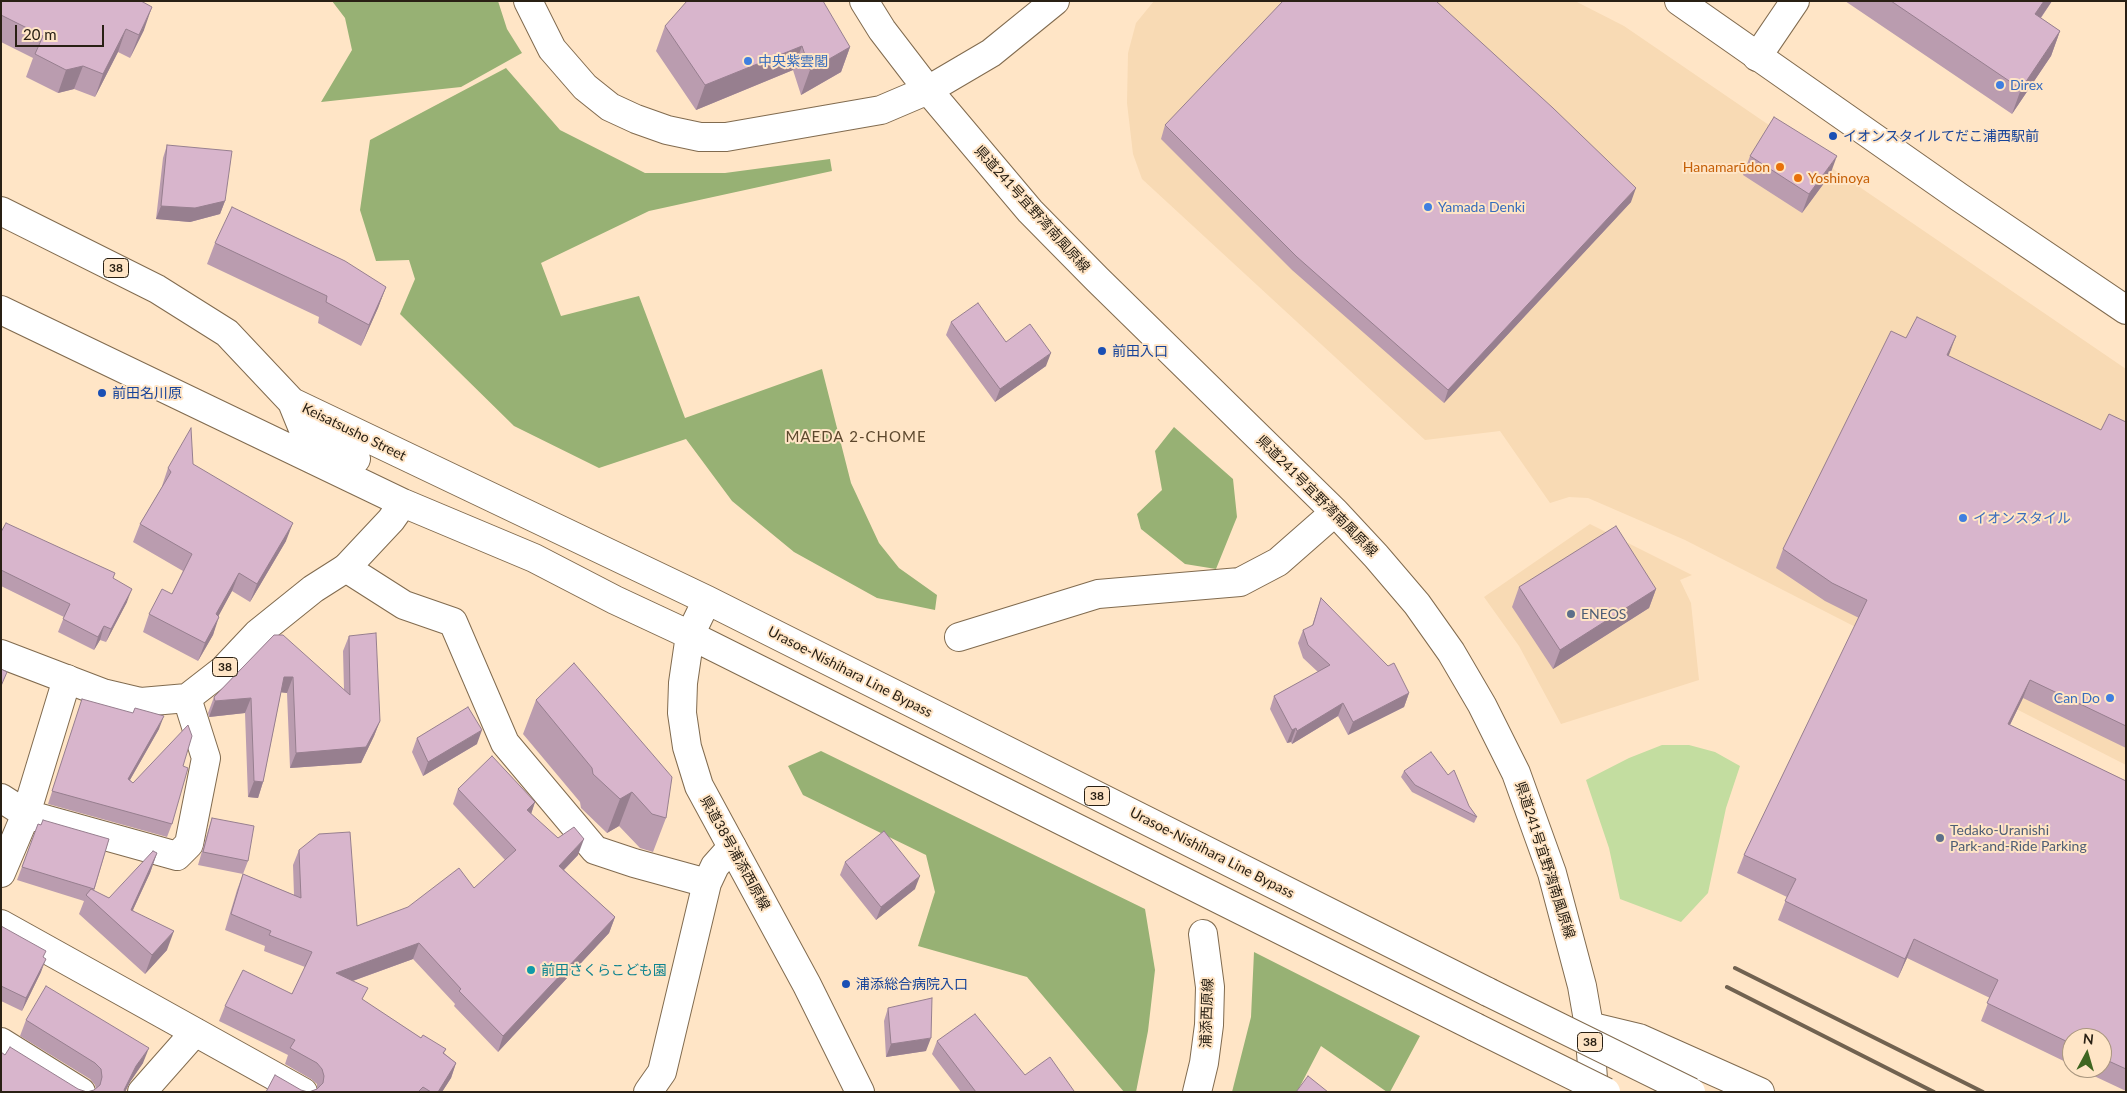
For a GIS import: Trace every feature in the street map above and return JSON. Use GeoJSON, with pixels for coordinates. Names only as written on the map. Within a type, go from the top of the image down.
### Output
{"type":"FeatureCollection","features":[{"type":"Feature","properties":{"kind":"main road"},"geometry":{"type":"LineString","coordinates":[[528,1],[552,49],[585,87],[610,106],[627,115],[667,130],[700,137],[726,137],[881,110],[928,90],[991,53],[1055,1]]}},
{"type":"Feature","properties":{"kind":"main road","name":"県道241号宜野湾南風原線"},"geometry":{"type":"LineString","coordinates":[[864,1],[882,30],[928,90],[1030,210],[1072,255],[1336,512],[1417,604],[1451,652],[1482,705],[1516,773],[1552,872],[1574,949],[1589,1026],[1594,1092]]}},
{"type":"Feature","properties":{"kind":"main road"},"geometry":{"type":"LineString","coordinates":[[1679,1],[1757,57],[2126,310]]}},
{"type":"Feature","properties":{"kind":"main road"},"geometry":{"type":"LineString","coordinates":[[1757,57],[1795,1]]}},
{"type":"Feature","properties":{"kind":"main road","name":"Keisatsusho Street"},"geometry":{"type":"LineString","coordinates":[[1,211],[157,289],[227,333],[292,402],[706,600]]}},
{"type":"Feature","properties":{"kind":"main road"},"geometry":{"type":"LineString","coordinates":[[1,310],[403,503],[534,558],[1606,1092]]}},
{"type":"Feature","properties":{"kind":"main road"},"geometry":{"type":"LineString","coordinates":[[292,402],[305,434],[668,616],[690,636]]}},
{"type":"Feature","properties":{"kind":"main road","name":"38"},"geometry":{"type":"LineString","coordinates":[[187,698],[223,670],[257,634],[313,589],[346,568],[403,503]]}},
{"type":"Feature","properties":{"kind":"main road"},"geometry":{"type":"LineString","coordinates":[[959,638],[1098,594],[1240,582],[1278,562],[1336,512]]}},
{"type":"Feature","properties":{"kind":"main road"},"geometry":{"type":"LineString","coordinates":[[346,568],[404,605],[453,622],[506,743],[595,850],[707,883]]}},
{"type":"Feature","properties":{"kind":"main road","name":"県道38号浦添西原線"},"geometry":{"type":"LineString","coordinates":[[706,600],[690,636],[683,683],[682,713],[687,748],[699,786],[808,985],[860,1092]]}},
{"type":"Feature","properties":{"kind":"main road","name":"Urasoe-Nishihara Line Bypass"},"geometry":{"type":"LineString","coordinates":[[706,600],[1691,1092]]}},
{"type":"Feature","properties":{"kind":"main road"},"geometry":{"type":"LineString","coordinates":[[1,654],[103,693],[141,702],[187,698],[206,758],[189,844],[177,856],[26,814],[1,798]]}},
{"type":"Feature","properties":{"kind":"main road"},"geometry":{"type":"LineString","coordinates":[[1,873],[26,814],[67,679]]}},
{"type":"Feature","properties":{"kind":"main road"},"geometry":{"type":"LineString","coordinates":[[648,1092],[662,1072],[707,883],[715,866],[732,847]]}},
{"type":"Feature","properties":{"kind":"main road"},"geometry":{"type":"LineString","coordinates":[[1,924],[303,1092]]}},
{"type":"Feature","properties":{"kind":"main road","name":"浦添西原線"},"geometry":{"type":"LineString","coordinates":[[1197,1092],[1204,1063],[1209,1025],[1210,987],[1207,952],[1203,934]]}},
{"type":"Feature","properties":{"kind":"main road"},"geometry":{"type":"LineString","coordinates":[[1589,1026],[1639,1038],[1760,1092]]}},
{"type":"Feature","properties":{"kind":"main road"},"geometry":{"type":"LineString","coordinates":[[142,1092],[195,1032]]}},
{"type":"Feature","properties":{"kind":"main road"},"geometry":{"type":"LineString","coordinates":[[1,1042],[81,1092]]}},
{"type":"Feature","properties":{"kind":"shaded area"},"geometry":{"type":"Polygon","coordinates":[[[1154,1],[1575,1],[1624,26],[2126,369],[2126,765],[1685,540],[1588,498],[1569,497],[1550,503],[1500,431],[1425,440],[1142,179],[1133,154],[1127,103],[1128,53],[1136,23],[1154,1]]]}},
{"type":"Feature","properties":{"kind":"shaded area"},"geometry":{"type":"Polygon","coordinates":[[[1590,524],[1692,575],[1680,580],[1691,603],[1699,680],[1561,724],[1519,646],[1484,597],[1590,524]]]}},
{"type":"Feature","properties":{"kind":"green space"},"geometry":{"type":"Polygon","coordinates":[[[332,1],[498,1],[507,29],[522,53],[461,87],[321,102],[352,50],[345,18],[332,1]]]}},
{"type":"Feature","properties":{"kind":"green space"},"geometry":{"type":"Polygon","coordinates":[[[506,68],[560,130],[645,173],[725,173],[830,159],[832,171],[649,211],[541,263],[561,316],[639,296],[685,418],[822,369],[851,483],[879,543],[899,568],[937,595],[935,610],[877,598],[794,552],[732,501],[686,439],[599,468],[514,426],[400,314],[415,279],[409,260],[376,261],[360,210],[370,140],[506,68]]]}},
{"type":"Feature","properties":{"kind":"green space"},"geometry":{"type":"Polygon","coordinates":[[[1174,427],[1233,479],[1237,517],[1216,569],[1185,564],[1141,529],[1137,514],[1162,490],[1155,451],[1174,427]]]}},
{"type":"Feature","properties":{"kind":"green space"},"geometry":{"type":"Polygon","coordinates":[[[1662,745],[1689,745],[1715,752],[1740,766],[1726,808],[1708,893],[1681,922],[1620,899],[1609,848],[1586,780],[1629,758],[1662,745]]]}},
{"type":"Feature","properties":{"kind":"green space"},"geometry":{"type":"Polygon","coordinates":[[[821,751],[1145,909],[1155,970],[1148,1031],[1136,1092],[1124,1092],[1027,977],[918,946],[935,892],[926,855],[803,795],[788,766],[821,751]]]}},
{"type":"Feature","properties":{"kind":"green space"},"geometry":{"type":"Polygon","coordinates":[[[1254,952],[1420,1036],[1390,1092],[1387,1092],[1321,1046],[1297,1092],[1232,1092],[1251,1017],[1254,952]]]}},
{"type":"Feature","properties":{"kind":"building"},"geometry":{"type":"Polygon","coordinates":[[[1,1],[141,1],[152,7],[139,35],[126,29],[103,74],[83,66],[66,70],[35,54],[43,36],[1,15],[1,1]]]}},
{"type":"Feature","properties":{"kind":"building","name":"中央紫雲閣"},"geometry":{"type":"Polygon","coordinates":[[[687,1],[823,1],[850,47],[810,70],[802,46],[705,85],[665,26],[687,1]]]}},
{"type":"Feature","properties":{"kind":"building","name":"Yamada Denki"},"geometry":{"type":"Polygon","coordinates":[[[1283,1],[1436,1],[1553,108],[1636,188],[1448,390],[1297,257],[1165,125],[1283,1]]]}},
{"type":"Feature","properties":{"kind":"building"},"geometry":{"type":"Polygon","coordinates":[[[1891,1],[2044,1],[2035,14],[2060,31],[2021,89],[1891,1]]]}},
{"type":"Feature","properties":{"kind":"building"},"geometry":{"type":"Polygon","coordinates":[[[1774,117],[1837,156],[1809,194],[1750,156],[1774,117]]]}},
{"type":"Feature","properties":{"kind":"building"},"geometry":{"type":"Polygon","coordinates":[[[167,145],[232,151],[225,201],[195,208],[161,206],[167,145]]]}},
{"type":"Feature","properties":{"kind":"building"},"geometry":{"type":"Polygon","coordinates":[[[232,207],[345,261],[386,287],[369,325],[326,302],[327,296],[215,243],[232,207]]]}},
{"type":"Feature","properties":{"kind":"building"},"geometry":{"type":"Polygon","coordinates":[[[978,303],[1006,342],[1030,324],[1051,353],[1000,389],[951,322],[978,303]]]}},
{"type":"Feature","properties":{"kind":"building"},"geometry":{"type":"Polygon","coordinates":[[[1917,317],[1956,336],[1947,355],[2101,430],[2109,414],[2126,422],[2126,726],[2030,680],[2008,724],[2126,781],[2126,1069],[2112,1063],[2112,1028],[2062,1028],[2062,1039],[1987,1003],[1998,980],[1914,939],[1905,959],[1785,901],[1796,879],[1744,855],[1867,600],[1832,583],[1783,549],[1891,331],[1906,338],[1917,317]]]}},
{"type":"Feature","properties":{"kind":"building"},"geometry":{"type":"Polygon","coordinates":[[[191,428],[193,464],[293,523],[257,584],[239,573],[216,614],[219,617],[205,643],[149,614],[162,589],[172,594],[192,554],[140,524],[171,472],[168,468],[191,428]]]}},
{"type":"Feature","properties":{"kind":"building"},"geometry":{"type":"Polygon","coordinates":[[[6,523],[115,573],[113,578],[132,589],[111,629],[104,626],[98,637],[63,619],[70,604],[1,570],[1,532],[6,523]]]}},
{"type":"Feature","properties":{"kind":"building"},"geometry":{"type":"Polygon","coordinates":[[[1616,526],[1656,589],[1560,650],[1519,587],[1616,526]]]}},
{"type":"Feature","properties":{"kind":"building"},"geometry":{"type":"Polygon","coordinates":[[[1321,598],[1388,666],[1394,663],[1409,693],[1353,722],[1343,703],[1297,731],[1296,728],[1292,730],[1274,696],[1330,665],[1308,645],[1303,630],[1313,625],[1321,598]]]}},
{"type":"Feature","properties":{"kind":"building"},"geometry":{"type":"Polygon","coordinates":[[[376,633],[380,721],[366,747],[296,753],[293,677],[284,677],[263,782],[254,781],[251,698],[215,701],[214,697],[274,635],[283,635],[350,695],[349,636],[376,633]]]}},
{"type":"Feature","properties":{"kind":"building"},"geometry":{"type":"Polygon","coordinates":[[[574,663],[672,777],[666,818],[652,814],[632,792],[620,799],[593,774],[592,768],[536,700],[574,663]]]}},
{"type":"Feature","properties":{"kind":"building"},"geometry":{"type":"Polygon","coordinates":[[[1,669],[7,672],[1,686],[1,669]]]}},
{"type":"Feature","properties":{"kind":"building"},"geometry":{"type":"Polygon","coordinates":[[[82,699],[133,713],[135,708],[164,716],[128,779],[133,783],[188,725],[192,736],[183,766],[188,768],[172,824],[52,791],[82,699]]]}},
{"type":"Feature","properties":{"kind":"building"},"geometry":{"type":"Polygon","coordinates":[[[468,707],[482,730],[428,762],[417,738],[468,707]]]}},
{"type":"Feature","properties":{"kind":"building"},"geometry":{"type":"Polygon","coordinates":[[[1431,752],[1448,775],[1454,770],[1469,806],[1477,817],[1415,785],[1404,771],[1431,752]]]}},
{"type":"Feature","properties":{"kind":"building"},"geometry":{"type":"Polygon","coordinates":[[[492,756],[535,802],[527,810],[558,838],[574,827],[584,839],[559,866],[615,917],[503,1036],[459,991],[461,989],[419,943],[336,973],[368,988],[362,999],[421,1038],[423,1035],[446,1049],[443,1053],[456,1063],[438,1092],[431,1092],[423,1087],[418,1092],[309,1092],[317,1089],[323,1083],[324,1076],[322,1069],[317,1063],[290,1048],[295,1040],[225,1006],[243,970],[292,994],[312,952],[269,935],[271,931],[231,914],[243,874],[301,898],[299,850],[319,834],[350,832],[357,926],[408,907],[459,868],[474,888],[516,850],[458,789],[492,756]]]}},
{"type":"Feature","properties":{"kind":"building"},"geometry":{"type":"Polygon","coordinates":[[[212,818],[254,826],[248,861],[203,852],[212,818]]]}},
{"type":"Feature","properties":{"kind":"building"},"geometry":{"type":"Polygon","coordinates":[[[43,820],[109,839],[94,889],[22,867],[38,824],[41,825],[43,820]]]}},
{"type":"Feature","properties":{"kind":"building"},"geometry":{"type":"Polygon","coordinates":[[[884,831],[920,876],[881,907],[845,862],[884,831]]]}},
{"type":"Feature","properties":{"kind":"building"},"geometry":{"type":"Polygon","coordinates":[[[153,851],[157,853],[131,910],[174,931],[152,955],[86,895],[91,889],[109,898],[153,851]]]}},
{"type":"Feature","properties":{"kind":"building"},"geometry":{"type":"Polygon","coordinates":[[[1,926],[46,951],[43,957],[46,959],[26,998],[1,986],[1,926]]]}},
{"type":"Feature","properties":{"kind":"building"},"geometry":{"type":"Polygon","coordinates":[[[46,986],[149,1048],[136,1066],[124,1090],[125,1092],[87,1092],[94,1090],[100,1085],[101,1069],[95,1063],[26,1020],[46,986]]]}},
{"type":"Feature","properties":{"kind":"building"},"geometry":{"type":"Polygon","coordinates":[[[932,998],[931,1038],[891,1044],[888,1008],[932,998]]]}},
{"type":"Feature","properties":{"kind":"building"},"geometry":{"type":"Polygon","coordinates":[[[975,1014],[1025,1075],[1050,1057],[1074,1091],[976,1092],[937,1041],[975,1014]]]}},
{"type":"Feature","properties":{"kind":"building"},"geometry":{"type":"Polygon","coordinates":[[[10,1047],[78,1089],[87,1092],[1,1092],[1,1052],[5,1055],[10,1047]]]}},
{"type":"Feature","properties":{"kind":"building"},"geometry":{"type":"Polygon","coordinates":[[[275,1075],[301,1090],[308,1092],[266,1092],[275,1075]]]}},
{"type":"Feature","properties":{"kind":"building"},"geometry":{"type":"Polygon","coordinates":[[[1308,1076],[1328,1092],[1296,1092],[1308,1076]]]}},
{"type":"Feature","properties":{"kind":"railway"},"geometry":{"type":"LineString","coordinates":[[1735,968],[1983,1092]]}},
{"type":"Feature","properties":{"kind":"railway"},"geometry":{"type":"LineString","coordinates":[[1727,987],[1934,1092]]}},
{"type":"Feature","properties":{"kind":"place","name":"中央紫雲閣"},"geometry":{"type":"Point","coordinates":[748,61]}},
{"type":"Feature","properties":{"kind":"place","name":"Direx"},"geometry":{"type":"Point","coordinates":[2000,85]}},
{"type":"Feature","properties":{"kind":"place","name":"イオンスタイルてだこ浦西駅前"},"geometry":{"type":"Point","coordinates":[1833,136]}},
{"type":"Feature","properties":{"kind":"place","name":"Hanamarūdon"},"geometry":{"type":"Point","coordinates":[1780,167]}},
{"type":"Feature","properties":{"kind":"place","name":"Yoshinoya"},"geometry":{"type":"Point","coordinates":[1798,178]}},
{"type":"Feature","properties":{"kind":"place","name":"Yamada Denki"},"geometry":{"type":"Point","coordinates":[1428,207]}},
{"type":"Feature","properties":{"kind":"place","name":"前田入口"},"geometry":{"type":"Point","coordinates":[1102,351]}},
{"type":"Feature","properties":{"kind":"place","name":"前田名川原"},"geometry":{"type":"Point","coordinates":[102,393]}},
{"type":"Feature","properties":{"kind":"place","name":"イオンスタイル"},"geometry":{"type":"Point","coordinates":[1963,518]}},
{"type":"Feature","properties":{"kind":"place","name":"ENEOS"},"geometry":{"type":"Point","coordinates":[1571,614]}},
{"type":"Feature","properties":{"kind":"place","name":"Can Do"},"geometry":{"type":"Point","coordinates":[2110,698]}},
{"type":"Feature","properties":{"kind":"place","name":"Tedako-Uranishi Park-and-Ride Parking"},"geometry":{"type":"Point","coordinates":[1940,838]}},
{"type":"Feature","properties":{"kind":"place","name":"前田さくらこども園"},"geometry":{"type":"Point","coordinates":[531,970]}},
{"type":"Feature","properties":{"kind":"place","name":"浦添総合病院入口"},"geometry":{"type":"Point","coordinates":[846,984]}},
{"type":"Feature","properties":{"kind":"district","name":"MAEDA 2-CHOME"},"geometry":{"type":"Point","coordinates":[856,437]}}]}
